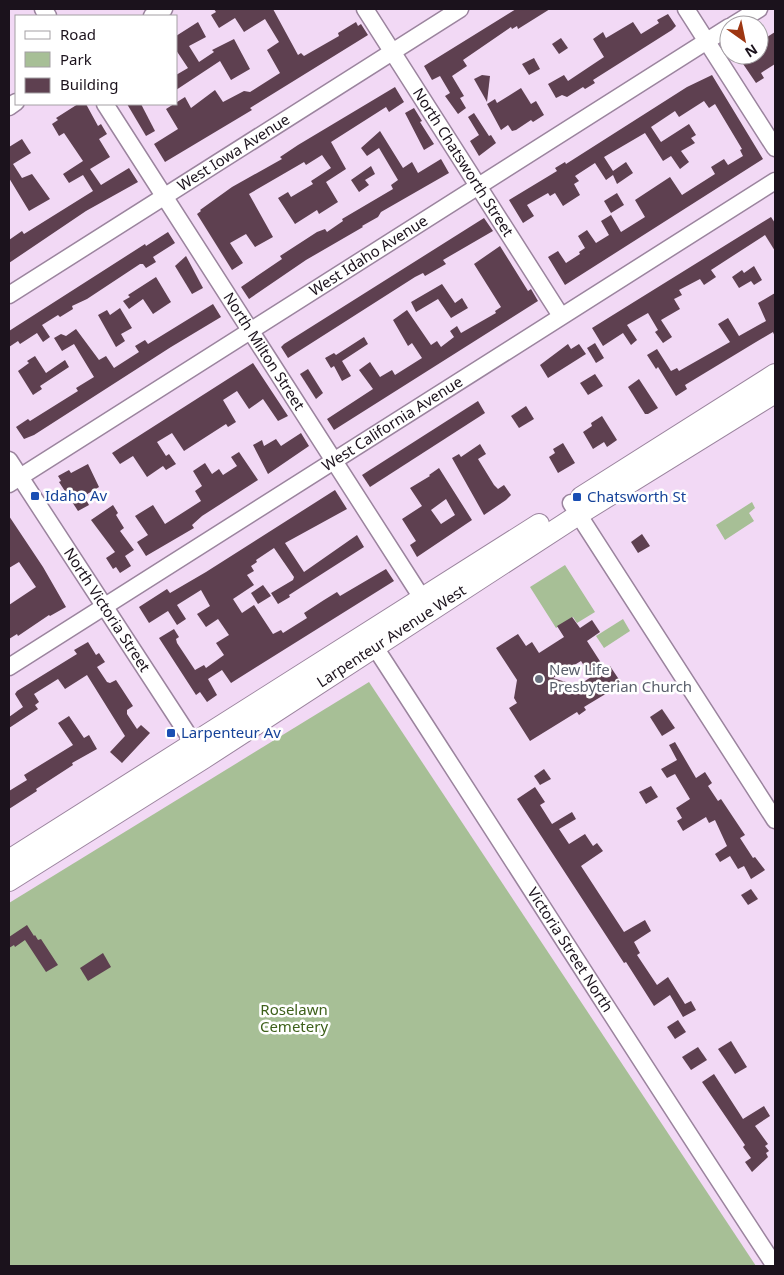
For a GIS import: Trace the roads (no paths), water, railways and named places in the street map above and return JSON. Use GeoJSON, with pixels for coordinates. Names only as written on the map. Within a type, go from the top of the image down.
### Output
{"type":"FeatureCollection","features":[{"type":"Feature","properties":{"kind":"main road","name":"Larpenteur Avenue West"},"geometry":{"type":"LineString","coordinates":[[9,881],[199,752],[574,509],[775,374]]}},
{"type":"Feature","properties":{"kind":"main road","name":"Larpenteur Avenue West"},"geometry":{"type":"LineString","coordinates":[[370,640],[422,598],[775,392]]}},
{"type":"Feature","properties":{"kind":"main road","name":"Larpenteur Avenue West"},"geometry":{"type":"LineString","coordinates":[[9,860],[199,752]]}},
{"type":"Feature","properties":{"kind":"street","name":"North Chatsworth Street"},"geometry":{"type":"LineString","coordinates":[[365,9],[562,316]]}},
{"type":"Feature","properties":{"kind":"street","name":"West Iowa Avenue"},"geometry":{"type":"LineString","coordinates":[[9,296],[460,9]]}},
{"type":"Feature","properties":{"kind":"street"},"geometry":{"type":"LineString","coordinates":[[686,9],[775,148]]}},
{"type":"Feature","properties":{"kind":"street","name":"West Idaho Avenue"},"geometry":{"type":"LineString","coordinates":[[14,481],[719,34]]}},
{"type":"Feature","properties":{"kind":"street","name":"North Milton Street"},"geometry":{"type":"LineString","coordinates":[[106,105],[422,598]]}},
{"type":"Feature","properties":{"kind":"street","name":"West California Avenue"},"geometry":{"type":"LineString","coordinates":[[9,667],[775,181]]}},
{"type":"Feature","properties":{"kind":"street","name":"North Victoria Street"},"geometry":{"type":"LineString","coordinates":[[9,460],[14,481],[103,607],[199,752]]}},
{"type":"Feature","properties":{"kind":"street"},"geometry":{"type":"LineString","coordinates":[[574,509],[775,820]]}},
{"type":"Feature","properties":{"kind":"street","name":"Victoria Street North"},"geometry":{"type":"LineString","coordinates":[[370,640],[470,792],[591,985],[775,1266]]}},
{"type":"Feature","properties":{"kind":"place","name":"Idaho Av"},"geometry":{"type":"Point","coordinates":[35,496]}},
{"type":"Feature","properties":{"kind":"place","name":"Chatsworth St"},"geometry":{"type":"Point","coordinates":[577,497]}},
{"type":"Feature","properties":{"kind":"place","name":"New Life Presbyterian Church"},"geometry":{"type":"Point","coordinates":[539,679]}},
{"type":"Feature","properties":{"kind":"place","name":"Larpenteur Av"},"geometry":{"type":"Point","coordinates":[171,733]}},
{"type":"Feature","properties":{"kind":"park label","name":"Roselawn Cemetery"},"geometry":{"type":"Point","coordinates":[294,1018]}}]}
